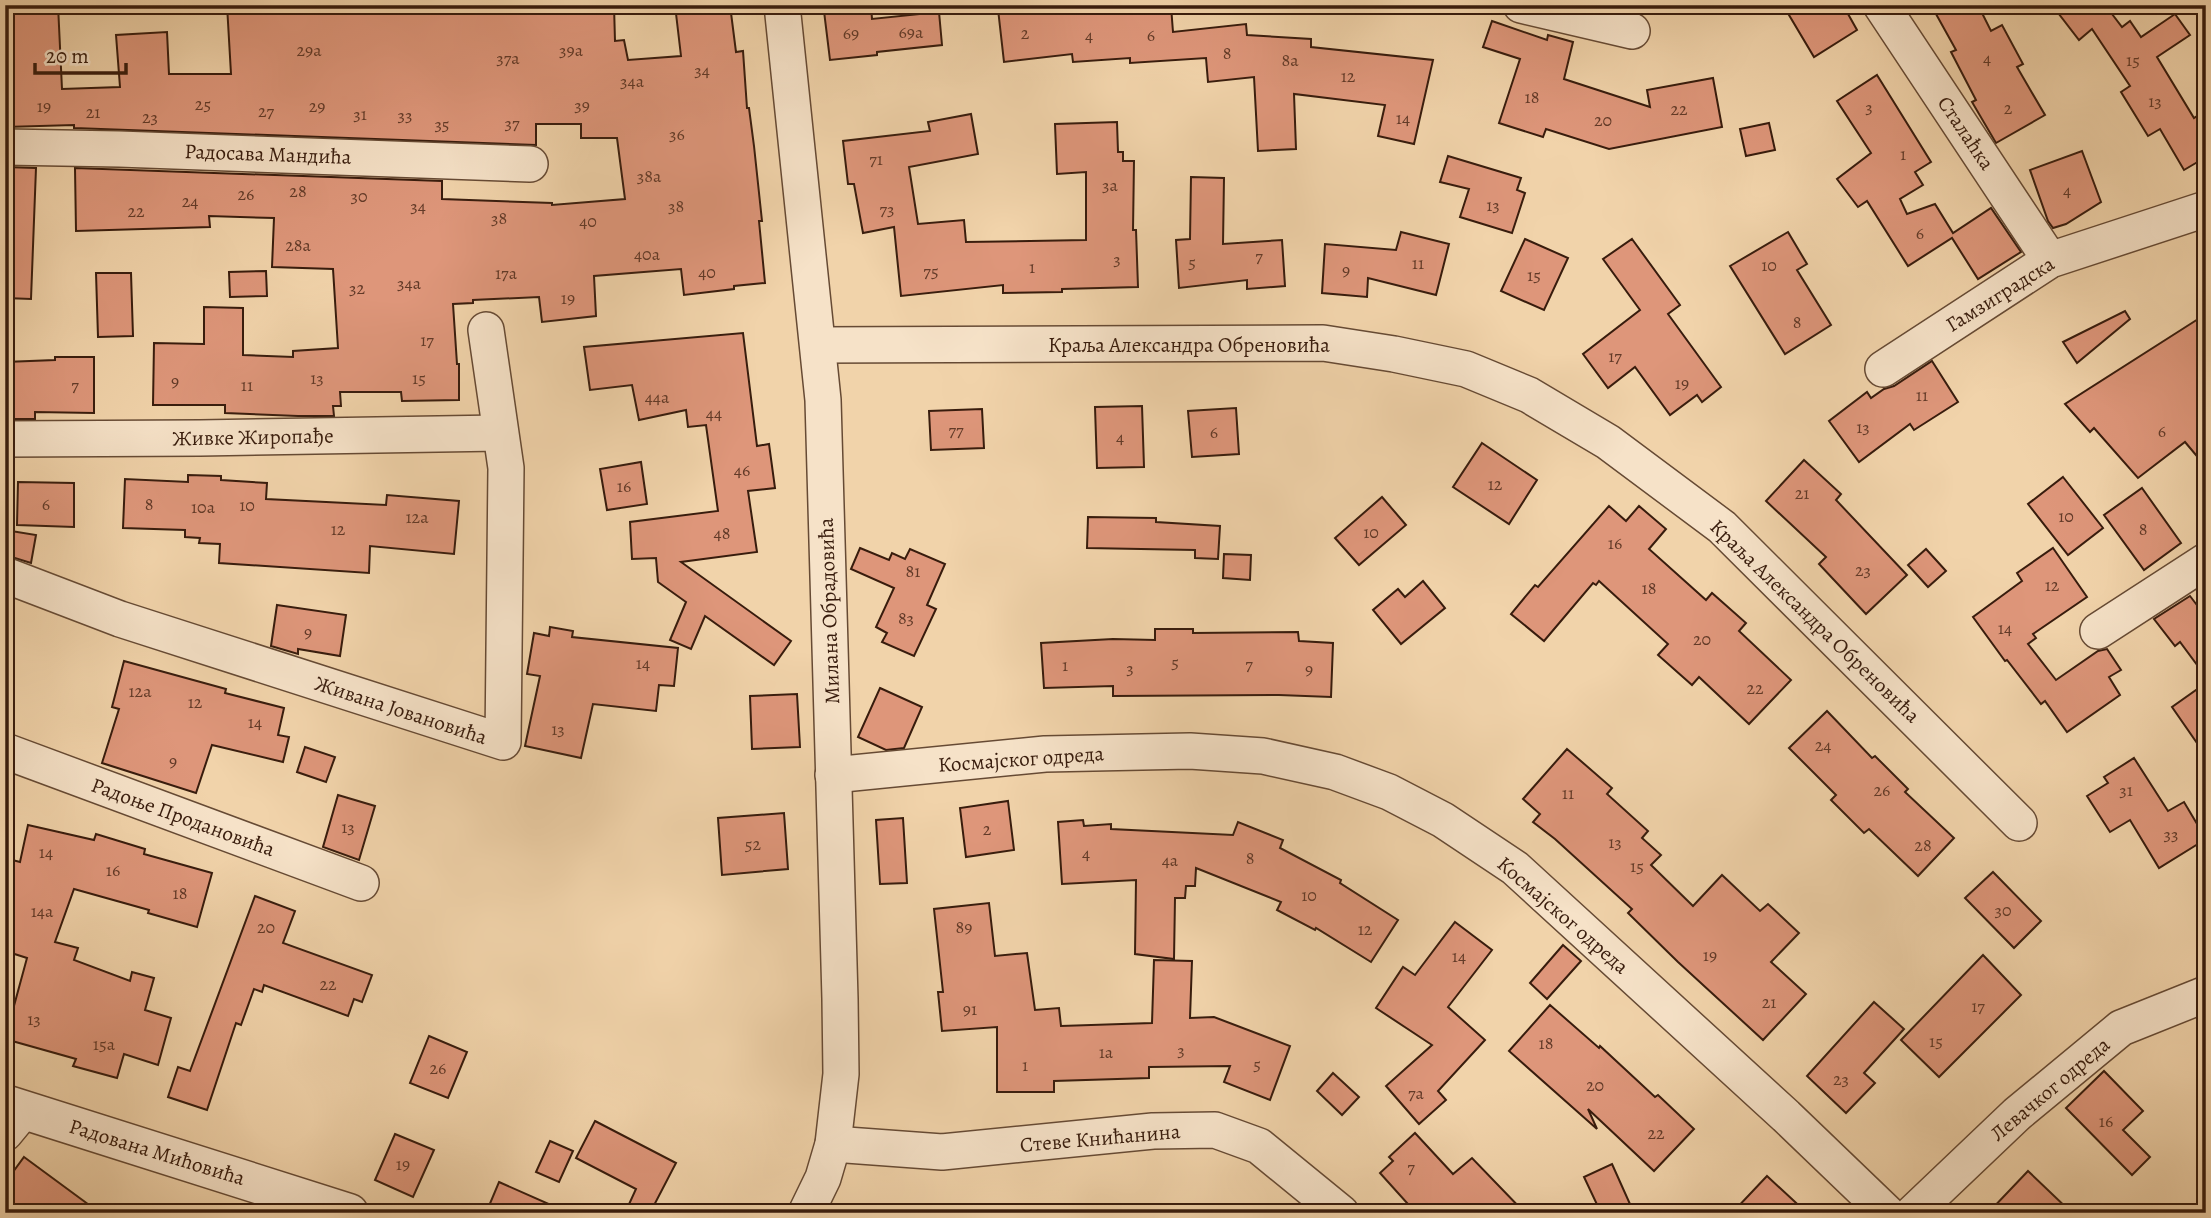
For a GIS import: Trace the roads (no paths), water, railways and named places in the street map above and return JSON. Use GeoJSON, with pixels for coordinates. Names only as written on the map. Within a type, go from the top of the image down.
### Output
{"type":"FeatureCollection","features":[{"type":"Feature","properties":{"kind":"street","name":"Милана Обрадовића"},"geometry":{"type":"LineString","coordinates":[[782,5],[823,414],[841,1074],[833,1144],[823,1178],[806,1213]]}},
{"type":"Feature","properties":{"kind":"street"},"geometry":{"type":"LineString","coordinates":[[1521,5],[1632,31]]}},
{"type":"Feature","properties":{"kind":"street","name":"Сталаћка"},"geometry":{"type":"LineString","coordinates":[[1881,5],[2050,260]]}},
{"type":"Feature","properties":{"kind":"street","name":"Радосава Мандића"},"geometry":{"type":"LineString","coordinates":[[5,147],[530,164]]}},
{"type":"Feature","properties":{"kind":"street","name":"Гамзиградска"},"geometry":{"type":"LineString","coordinates":[[1882,369],[2050,260],[2206,209]]}},
{"type":"Feature","properties":{"kind":"street"},"geometry":{"type":"LineString","coordinates":[[486,330],[500,432]]}},
{"type":"Feature","properties":{"kind":"street","name":"Краља Александра Обреновића"},"geometry":{"type":"LineString","coordinates":[[818,345],[1323,343],[1465,369],[1529,395],[1608,442],[1721,527],[2019,823]]}},
{"type":"Feature","properties":{"kind":"street","name":"Живке Жиропађе"},"geometry":{"type":"LineString","coordinates":[[5,439],[500,432]]}},
{"type":"Feature","properties":{"kind":"street","name":"Живана Јовановића"},"geometry":{"type":"LineString","coordinates":[[5,575],[120,619],[503,742],[506,468],[500,432]]}},
{"type":"Feature","properties":{"kind":"street"},"geometry":{"type":"LineString","coordinates":[[2098,631],[2206,561]]}},
{"type":"Feature","properties":{"kind":"street","name":"Радоње Продановића"},"geometry":{"type":"LineString","coordinates":[[5,751],[361,883]]}},
{"type":"Feature","properties":{"kind":"street","name":"Космајског одреда"},"geometry":{"type":"LineString","coordinates":[[833,775],[1045,754],[1190,751],[1263,756],[1335,772],[1389,792],[1443,820],[1515,868],[1786,1116],[1887,1213]]}},
{"type":"Feature","properties":{"kind":"street","name":"Левачког одреда"},"geometry":{"type":"LineString","coordinates":[[1913,1213],[2017,1114],[2121,1028],[2206,994]]}},
{"type":"Feature","properties":{"kind":"street","name":"Радована Мићовића"},"geometry":{"type":"LineString","coordinates":[[11,1116],[349,1213]]}},
{"type":"Feature","properties":{"kind":"street","name":"Стеве Книћанина"},"geometry":{"type":"LineString","coordinates":[[833,1144],[942,1152],[1153,1131],[1215,1130],[1259,1146],[1341,1213]]}}]}
